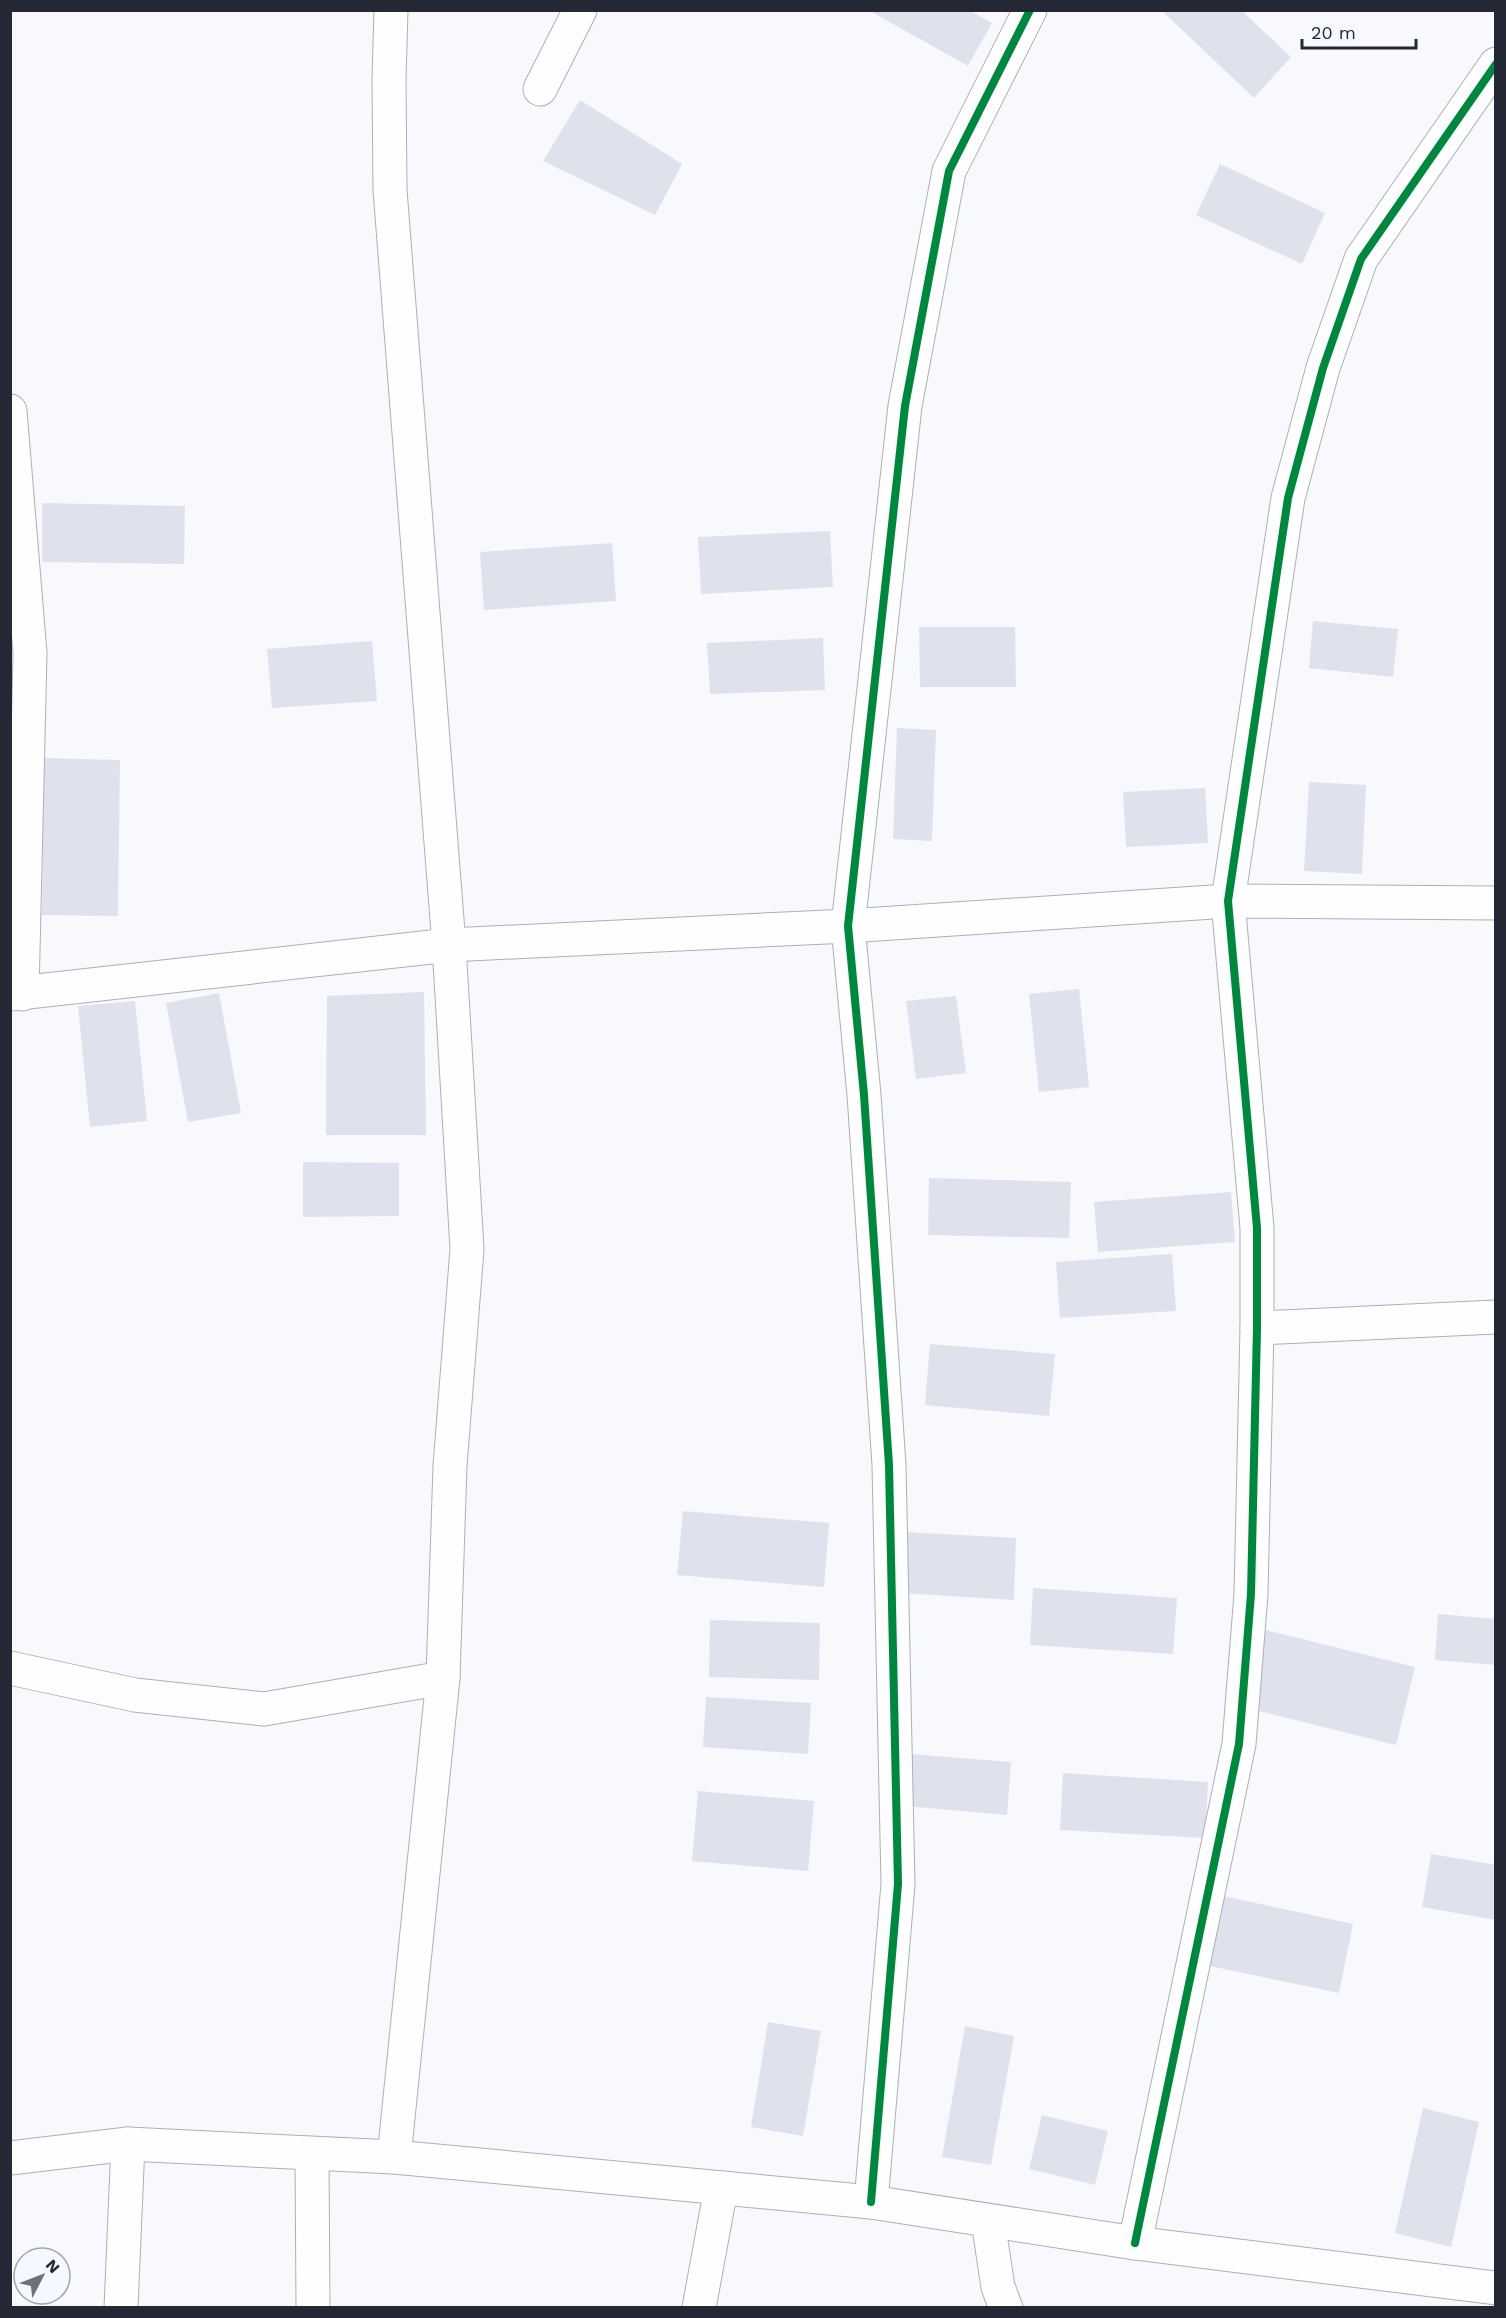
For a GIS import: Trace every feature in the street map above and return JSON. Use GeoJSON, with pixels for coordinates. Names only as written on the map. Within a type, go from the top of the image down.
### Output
{"type":"FeatureCollection","features":[{"type":"Feature","properties":{"kind":"street"},"geometry":{"type":"LineString","coordinates":[[392,10],[389,80],[390,190],[448,945],[467,1249],[450,1466],[443,1678],[394,2157]]}},
{"type":"Feature","properties":{"kind":"street"},"geometry":{"type":"LineString","coordinates":[[540,89],[580,10]]}},
{"type":"Feature","properties":{"kind":"street"},"geometry":{"type":"LineString","coordinates":[[871,2202],[898,1884],[889,1465],[864,1095],[848,926],[905,406],[949,171],[1030,10]]}},
{"type":"Feature","properties":{"kind":"street"},"geometry":{"type":"LineString","coordinates":[[1135,2243],[1239,1744],[1251,1594],[1257,1228],[1228,901],[1288,498],[1323,368],[1361,259],[1496,64]]}},
{"type":"Feature","properties":{"kind":"street"},"geometry":{"type":"LineString","coordinates":[[10,411],[30,653],[16,994],[448,945],[848,926],[1228,901],[1496,903]]}},
{"type":"Feature","properties":{"kind":"street"},"geometry":{"type":"LineString","coordinates":[[1257,1328],[1496,1317]]}},
{"type":"Feature","properties":{"kind":"street"},"geometry":{"type":"LineString","coordinates":[[10,1668],[135,1695],[264,1709],[443,1678]]}},
{"type":"Feature","properties":{"kind":"street"},"geometry":{"type":"LineString","coordinates":[[10,2158],[128,2144],[394,2157],[871,2202],[1135,2243],[1496,2288]]}},
{"type":"Feature","properties":{"kind":"street"},"geometry":{"type":"LineString","coordinates":[[121,2307],[128,2144]]}},
{"type":"Feature","properties":{"kind":"street"},"geometry":{"type":"LineString","coordinates":[[312,2154],[313,2307]]}},
{"type":"Feature","properties":{"kind":"street"},"geometry":{"type":"LineString","coordinates":[[699,2307],[721,2188]]}},
{"type":"Feature","properties":{"kind":"street"},"geometry":{"type":"LineString","coordinates":[[988,2221],[999,2288],[1006,2307]]}},
{"type":"Feature","properties":{"kind":"building"},"geometry":{"type":"Polygon","coordinates":[[[868,10],[969,10],[992,23],[968,66],[868,10]]]}},
{"type":"Feature","properties":{"kind":"building"},"geometry":{"type":"Polygon","coordinates":[[[1161,10],[1241,10],[1291,57],[1254,98],[1161,10]]]}},
{"type":"Feature","properties":{"kind":"building"},"geometry":{"type":"Polygon","coordinates":[[[580,100],[682,164],[655,215],[543,161],[580,100]]]}},
{"type":"Feature","properties":{"kind":"building"},"geometry":{"type":"Polygon","coordinates":[[[1220,164],[1325,213],[1302,264],[1196,215],[1220,164]]]}},
{"type":"Feature","properties":{"kind":"building"},"geometry":{"type":"Polygon","coordinates":[[[42,503],[185,506],[184,564],[42,562],[42,503]]]}},
{"type":"Feature","properties":{"kind":"building"},"geometry":{"type":"Polygon","coordinates":[[[830,531],[833,587],[701,594],[698,537],[830,531]]]}},
{"type":"Feature","properties":{"kind":"building"},"geometry":{"type":"Polygon","coordinates":[[[612,543],[616,601],[484,610],[480,552],[612,543]]]}},
{"type":"Feature","properties":{"kind":"building"},"geometry":{"type":"Polygon","coordinates":[[[1313,621],[1398,629],[1393,677],[1309,668],[1313,621]]]}},
{"type":"Feature","properties":{"kind":"building"},"geometry":{"type":"Polygon","coordinates":[[[919,627],[1015,627],[1016,687],[920,687],[919,627]]]}},
{"type":"Feature","properties":{"kind":"building"},"geometry":{"type":"Polygon","coordinates":[[[823,638],[825,690],[710,694],[707,643],[823,638]]]}},
{"type":"Feature","properties":{"kind":"building"},"geometry":{"type":"Polygon","coordinates":[[[372,641],[377,701],[272,708],[267,649],[372,641]]]}},
{"type":"Feature","properties":{"kind":"building"},"geometry":{"type":"Polygon","coordinates":[[[897,728],[936,730],[932,841],[893,839],[897,728]]]}},
{"type":"Feature","properties":{"kind":"building"},"geometry":{"type":"Polygon","coordinates":[[[44,758],[120,760],[118,916],[42,915],[44,758]]]}},
{"type":"Feature","properties":{"kind":"building"},"geometry":{"type":"Polygon","coordinates":[[[1309,782],[1366,785],[1362,874],[1304,871],[1309,782]]]}},
{"type":"Feature","properties":{"kind":"building"},"geometry":{"type":"Polygon","coordinates":[[[1205,788],[1208,843],[1126,847],[1123,792],[1205,788]]]}},
{"type":"Feature","properties":{"kind":"building"},"geometry":{"type":"Polygon","coordinates":[[[1079,989],[1089,1087],[1039,1092],[1029,994],[1079,989]]]}},
{"type":"Feature","properties":{"kind":"building"},"geometry":{"type":"Polygon","coordinates":[[[424,992],[426,1135],[326,1135],[327,996],[424,992]]]}},
{"type":"Feature","properties":{"kind":"building"},"geometry":{"type":"Polygon","coordinates":[[[219,993],[241,1113],[188,1122],[166,1003],[219,993]]]}},
{"type":"Feature","properties":{"kind":"building"},"geometry":{"type":"Polygon","coordinates":[[[956,996],[966,1073],[916,1079],[906,1001],[956,996]]]}},
{"type":"Feature","properties":{"kind":"building"},"geometry":{"type":"Polygon","coordinates":[[[135,1001],[147,1121],[90,1127],[78,1006],[135,1001]]]}},
{"type":"Feature","properties":{"kind":"building"},"geometry":{"type":"Polygon","coordinates":[[[303,1162],[399,1163],[399,1216],[303,1217],[303,1162]]]}},
{"type":"Feature","properties":{"kind":"building"},"geometry":{"type":"Polygon","coordinates":[[[929,1178],[1071,1182],[1069,1238],[928,1235],[929,1178]]]}},
{"type":"Feature","properties":{"kind":"building"},"geometry":{"type":"Polygon","coordinates":[[[1231,1192],[1235,1242],[1098,1252],[1094,1202],[1231,1192]]]}},
{"type":"Feature","properties":{"kind":"building"},"geometry":{"type":"Polygon","coordinates":[[[1172,1254],[1176,1311],[1060,1318],[1056,1262],[1172,1254]]]}},
{"type":"Feature","properties":{"kind":"building"},"geometry":{"type":"Polygon","coordinates":[[[930,1344],[1055,1354],[1049,1416],[925,1405],[930,1344]]]}},
{"type":"Feature","properties":{"kind":"building"},"geometry":{"type":"Polygon","coordinates":[[[683,1511],[829,1523],[824,1587],[677,1575],[683,1511]]]}},
{"type":"Feature","properties":{"kind":"building"},"geometry":{"type":"Polygon","coordinates":[[[904,1532],[1016,1538],[1014,1600],[901,1593],[904,1532]]]}},
{"type":"Feature","properties":{"kind":"building"},"geometry":{"type":"Polygon","coordinates":[[[1033,1588],[1177,1598],[1173,1654],[1030,1645],[1033,1588]]]}},
{"type":"Feature","properties":{"kind":"building"},"geometry":{"type":"Polygon","coordinates":[[[1438,1614],[1496,1619],[1496,1665],[1435,1660],[1438,1614]]]}},
{"type":"Feature","properties":{"kind":"building"},"geometry":{"type":"Polygon","coordinates":[[[710,1620],[820,1623],[819,1680],[709,1677],[710,1620]]]}},
{"type":"Feature","properties":{"kind":"building"},"geometry":{"type":"Polygon","coordinates":[[[1266,1630],[1415,1667],[1396,1745],[1247,1708],[1266,1630]]]}},
{"type":"Feature","properties":{"kind":"building"},"geometry":{"type":"Polygon","coordinates":[[[706,1697],[811,1703],[808,1754],[703,1747],[706,1697]]]}},
{"type":"Feature","properties":{"kind":"building"},"geometry":{"type":"Polygon","coordinates":[[[910,1754],[1011,1762],[1007,1815],[905,1806],[910,1754]]]}},
{"type":"Feature","properties":{"kind":"building"},"geometry":{"type":"Polygon","coordinates":[[[1063,1773],[1208,1782],[1205,1838],[1060,1830],[1063,1773]]]}},
{"type":"Feature","properties":{"kind":"building"},"geometry":{"type":"Polygon","coordinates":[[[698,1791],[814,1801],[808,1871],[692,1861],[698,1791]]]}},
{"type":"Feature","properties":{"kind":"building"},"geometry":{"type":"Polygon","coordinates":[[[1431,1854],[1496,1865],[1496,1920],[1422,1907],[1431,1854]]]}},
{"type":"Feature","properties":{"kind":"building"},"geometry":{"type":"Polygon","coordinates":[[[1219,1895],[1353,1924],[1339,1993],[1205,1965],[1219,1895]]]}},
{"type":"Feature","properties":{"kind":"building"},"geometry":{"type":"Polygon","coordinates":[[[768,2022],[821,2031],[803,2136],[751,2127],[768,2022]]]}},
{"type":"Feature","properties":{"kind":"building"},"geometry":{"type":"Polygon","coordinates":[[[965,2026],[1014,2036],[991,2165],[942,2157],[965,2026]]]}},
{"type":"Feature","properties":{"kind":"building"},"geometry":{"type":"Polygon","coordinates":[[[1423,2108],[1479,2122],[1451,2247],[1395,2233],[1423,2108]]]}},
{"type":"Feature","properties":{"kind":"building"},"geometry":{"type":"Polygon","coordinates":[[[1042,2115],[1108,2131],[1095,2185],[1029,2169],[1042,2115]]]}},
{"type":"Feature","properties":{"kind":"cycle path"},"geometry":{"type":"LineString","coordinates":[[871,2202],[898,1884],[889,1465],[864,1095],[848,926],[905,406],[949,171],[1030,10]]}},
{"type":"Feature","properties":{"kind":"cycle path"},"geometry":{"type":"LineString","coordinates":[[1135,2243],[1239,1744],[1251,1594],[1257,1228],[1228,901],[1288,498],[1323,368],[1361,259],[1496,64]]}}]}
